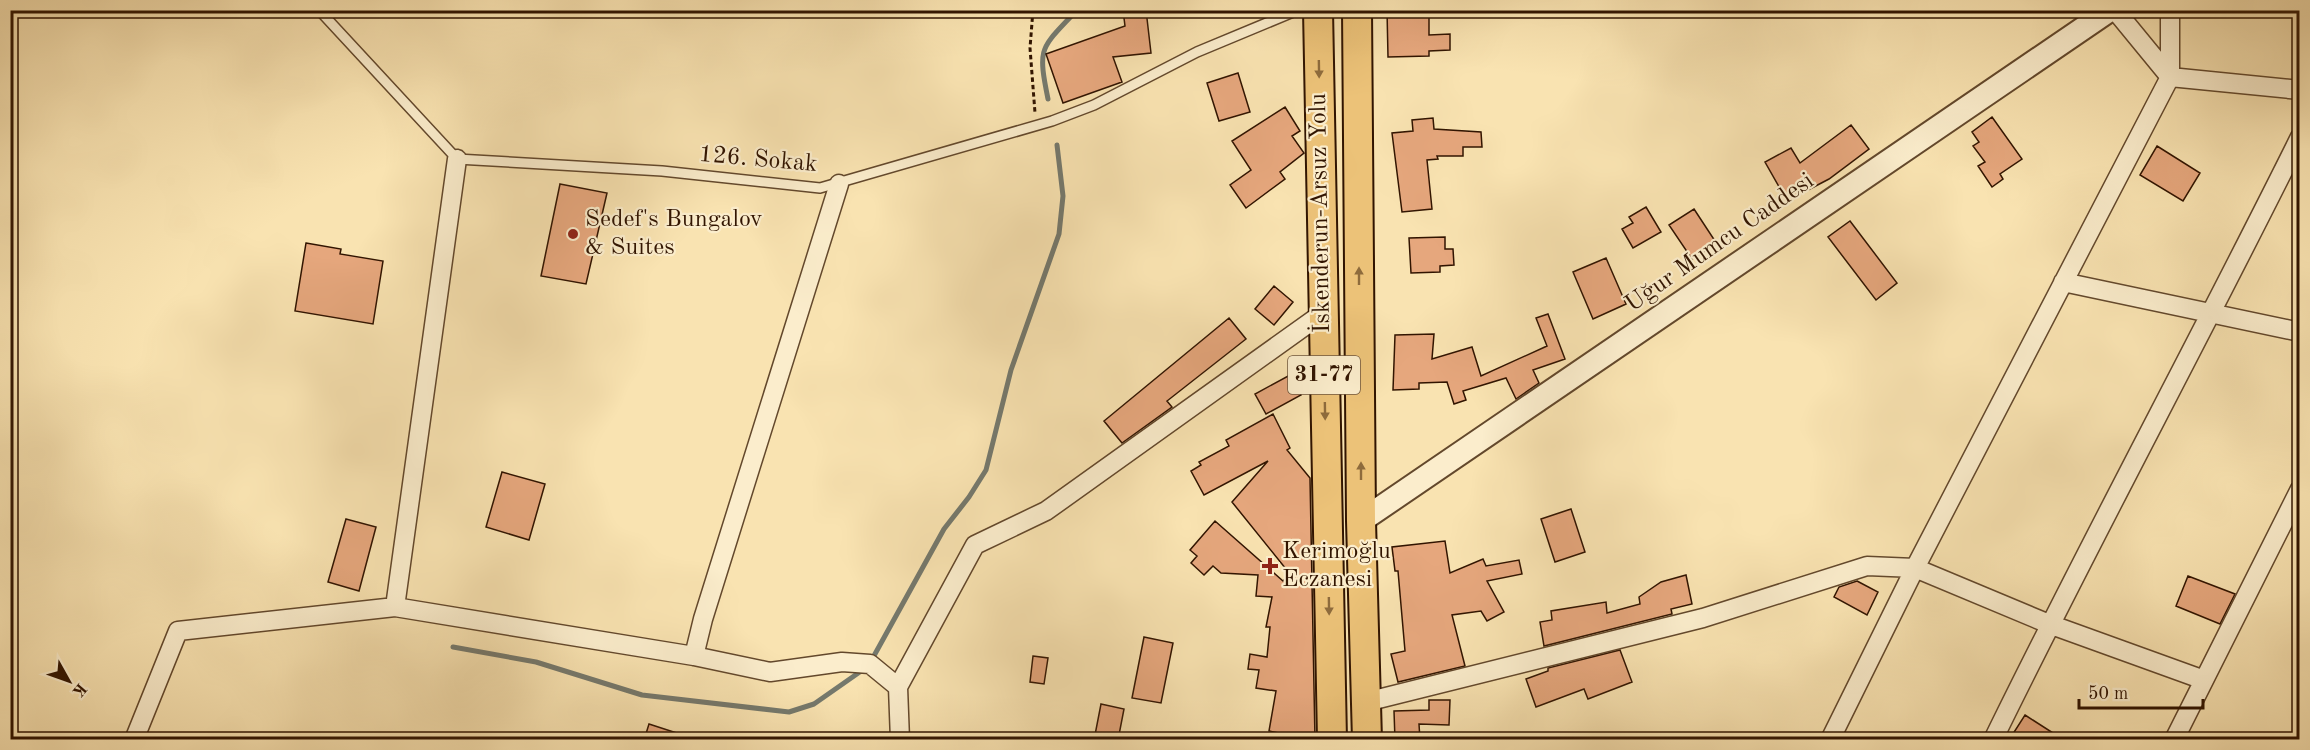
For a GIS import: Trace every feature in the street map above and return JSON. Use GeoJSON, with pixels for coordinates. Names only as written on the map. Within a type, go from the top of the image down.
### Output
{"type":"FeatureCollection","features":[{"type":"Feature","properties":{"kind":"main road","name":"İskenderun-Arsuz Yolu"},"geometry":{"type":"LineString","coordinates":[[1318,10],[1332,740]]}},
{"type":"Feature","properties":{"kind":"main road","name":"İskenderun-Arsuz Yolu"},"geometry":{"type":"LineString","coordinates":[[1357,10],[1361,521],[1366,740]]}},
{"type":"Feature","properties":{"kind":"street","name":"Uğur Mumcu Caddesi"},"geometry":{"type":"LineString","coordinates":[[1361,521],[2110,10]]}},
{"type":"Feature","properties":{"kind":"street"},"geometry":{"type":"LineString","coordinates":[[2115,10],[2170,77],[2300,90]]}},
{"type":"Feature","properties":{"kind":"street"},"geometry":{"type":"LineString","coordinates":[[1830,740],[1915,568],[2170,77],[2170,10]]}},
{"type":"Feature","properties":{"kind":"street"},"geometry":{"type":"LineString","coordinates":[[1993,740],[2049,624],[2213,312],[2300,137]]}},
{"type":"Feature","properties":{"kind":"street"},"geometry":{"type":"LineString","coordinates":[[395,607],[457,159]]}},
{"type":"Feature","properties":{"kind":"street"},"geometry":{"type":"LineString","coordinates":[[694,656],[702,619],[839,184]]}},
{"type":"Feature","properties":{"kind":"street"},"geometry":{"type":"LineString","coordinates":[[2063,282],[2300,332]]}},
{"type":"Feature","properties":{"kind":"street"},"geometry":{"type":"LineString","coordinates":[[900,740],[898,687],[975,545],[1046,511],[1323,313]]}},
{"type":"Feature","properties":{"kind":"street"},"geometry":{"type":"LineString","coordinates":[[2174,740],[2300,489]]}},
{"type":"Feature","properties":{"kind":"street"},"geometry":{"type":"LineString","coordinates":[[1366,702],[1703,618],[1867,566],[1915,568],[2049,624],[2204,680]]}},
{"type":"Feature","properties":{"kind":"street"},"geometry":{"type":"LineString","coordinates":[[134,740],[178,631],[395,607],[694,656],[770,672],[842,662],[870,664],[898,687]]}},
{"type":"Feature","properties":{"kind":"lane"},"geometry":{"type":"LineString","coordinates":[[319,10],[457,159]]}},
{"type":"Feature","properties":{"kind":"lane","name":"126. Sokak"},"geometry":{"type":"LineString","coordinates":[[457,159],[662,171],[820,188],[1036,126],[1094,105],[1197,52],[1298,10]]}},
{"type":"Feature","properties":{"kind":"path"},"geometry":{"type":"LineString","coordinates":[[1033,10],[1030,48],[1036,126]]}},
{"type":"Feature","properties":{"kind":"building"},"geometry":{"type":"Polygon","coordinates":[[[1123,10],[1146,10],[1151,53],[1113,57],[1122,82],[1063,103],[1046,54],[1125,26],[1123,10]]]}},
{"type":"Feature","properties":{"kind":"building"},"geometry":{"type":"Polygon","coordinates":[[[1387,10],[1429,10],[1429,35],[1450,34],[1450,50],[1429,51],[1429,56],[1388,57],[1387,10]]]}},
{"type":"Feature","properties":{"kind":"building"},"geometry":{"type":"Polygon","coordinates":[[[1238,73],[1250,112],[1219,121],[1207,83],[1238,73]]]}},
{"type":"Feature","properties":{"kind":"building"},"geometry":{"type":"Polygon","coordinates":[[[1285,107],[1300,131],[1292,136],[1304,153],[1280,172],[1285,179],[1246,208],[1230,185],[1251,170],[1232,141],[1285,107]]]}},
{"type":"Feature","properties":{"kind":"building"},"geometry":{"type":"Polygon","coordinates":[[[1992,117],[2022,159],[2000,174],[2003,179],[1992,187],[1978,166],[1985,162],[1973,146],[1979,142],[1972,132],[1992,117]]]}},
{"type":"Feature","properties":{"kind":"building"},"geometry":{"type":"Polygon","coordinates":[[[1433,118],[1434,129],[1481,132],[1482,147],[1463,147],[1463,156],[1437,156],[1438,159],[1427,160],[1432,209],[1402,212],[1392,133],[1413,131],[1412,120],[1433,118]]]}},
{"type":"Feature","properties":{"kind":"building"},"geometry":{"type":"Polygon","coordinates":[[[1851,125],[1869,149],[1829,179],[1787,201],[1765,162],[1791,148],[1800,163],[1851,125]]]}},
{"type":"Feature","properties":{"kind":"building"},"geometry":{"type":"Polygon","coordinates":[[[2157,146],[2200,173],[2183,201],[2140,175],[2157,146]]]}},
{"type":"Feature","properties":{"kind":"building","name":"Sedef's Bungalov & Suites"},"geometry":{"type":"Polygon","coordinates":[[[560,184],[607,193],[586,284],[541,276],[560,184]]]}},
{"type":"Feature","properties":{"kind":"building"},"geometry":{"type":"Polygon","coordinates":[[[1646,207],[1661,232],[1633,248],[1622,229],[1633,223],[1629,217],[1646,207]]]}},
{"type":"Feature","properties":{"kind":"building"},"geometry":{"type":"Polygon","coordinates":[[[1694,209],[1717,244],[1692,259],[1669,225],[1694,209]]]}},
{"type":"Feature","properties":{"kind":"building"},"geometry":{"type":"Polygon","coordinates":[[[1850,221],[1897,283],[1876,300],[1828,237],[1850,221]]]}},
{"type":"Feature","properties":{"kind":"building"},"geometry":{"type":"Polygon","coordinates":[[[1445,237],[1445,249],[1453,249],[1454,265],[1440,266],[1440,272],[1411,273],[1409,238],[1445,237]]]}},
{"type":"Feature","properties":{"kind":"building"},"geometry":{"type":"Polygon","coordinates":[[[306,243],[341,249],[340,254],[383,261],[373,324],[295,311],[306,243]]]}},
{"type":"Feature","properties":{"kind":"building"},"geometry":{"type":"Polygon","coordinates":[[[1606,258],[1626,304],[1593,319],[1573,272],[1606,258]]]}},
{"type":"Feature","properties":{"kind":"building"},"geometry":{"type":"Polygon","coordinates":[[[1274,286],[1293,302],[1274,325],[1255,309],[1274,286]]]}},
{"type":"Feature","properties":{"kind":"building"},"geometry":{"type":"Polygon","coordinates":[[[1548,314],[1565,359],[1533,370],[1539,383],[1516,399],[1506,378],[1463,391],[1466,400],[1454,404],[1447,382],[1419,383],[1419,389],[1393,390],[1395,335],[1434,334],[1432,359],[1472,347],[1481,376],[1547,346],[1536,318],[1548,314]]]}},
{"type":"Feature","properties":{"kind":"building"},"geometry":{"type":"Polygon","coordinates":[[[1229,318],[1246,339],[1167,401],[1172,407],[1122,443],[1104,421],[1229,318]]]}},
{"type":"Feature","properties":{"kind":"building"},"geometry":{"type":"Polygon","coordinates":[[[1290,375],[1301,395],[1266,414],[1255,394],[1290,375]]]}},
{"type":"Feature","properties":{"kind":"building"},"geometry":{"type":"Polygon","coordinates":[[[1273,414],[1290,448],[1287,450],[1310,478],[1315,740],[1269,731],[1276,691],[1256,688],[1259,670],[1248,669],[1250,654],[1267,657],[1270,627],[1266,627],[1272,597],[1256,596],[1258,575],[1221,573],[1213,566],[1204,575],[1191,563],[1197,556],[1190,550],[1215,521],[1283,581],[1290,574],[1232,502],[1268,461],[1204,495],[1191,471],[1201,465],[1199,462],[1229,446],[1226,440],[1273,414]]]}},
{"type":"Feature","properties":{"kind":"building"},"geometry":{"type":"Polygon","coordinates":[[[502,472],[545,484],[529,540],[486,527],[502,472]]]}},
{"type":"Feature","properties":{"kind":"building"},"geometry":{"type":"Polygon","coordinates":[[[1571,509],[1585,552],[1555,562],[1541,519],[1571,509]]]}},
{"type":"Feature","properties":{"kind":"building"},"geometry":{"type":"Polygon","coordinates":[[[346,519],[376,527],[359,591],[328,582],[346,519]]]}},
{"type":"Feature","properties":{"kind":"building"},"geometry":{"type":"Polygon","coordinates":[[[1445,541],[1450,573],[1483,559],[1486,566],[1519,560],[1522,574],[1487,581],[1504,612],[1487,621],[1481,611],[1452,615],[1465,666],[1398,682],[1391,654],[1405,651],[1398,571],[1395,571],[1392,547],[1445,541]]]}},
{"type":"Feature","properties":{"kind":"building"},"geometry":{"type":"Polygon","coordinates":[[[1686,575],[1692,604],[1671,609],[1672,614],[1544,646],[1540,622],[1552,620],[1551,611],[1606,602],[1607,613],[1640,604],[1639,597],[1661,582],[1686,575]]]}},
{"type":"Feature","properties":{"kind":"building"},"geometry":{"type":"Polygon","coordinates":[[[2188,576],[2235,594],[2220,624],[2176,606],[2188,576]]]}},
{"type":"Feature","properties":{"kind":"building"},"geometry":{"type":"Polygon","coordinates":[[[1857,581],[1878,592],[1867,615],[1834,597],[1839,587],[1857,581]]]}},
{"type":"Feature","properties":{"kind":"building"},"geometry":{"type":"Polygon","coordinates":[[[1144,637],[1173,643],[1161,703],[1132,698],[1144,637]]]}},
{"type":"Feature","properties":{"kind":"building"},"geometry":{"type":"Polygon","coordinates":[[[1620,650],[1632,682],[1588,699],[1584,689],[1536,707],[1526,679],[1548,671],[1548,668],[1620,650]]]}},
{"type":"Feature","properties":{"kind":"building"},"geometry":{"type":"Polygon","coordinates":[[[1033,656],[1048,658],[1044,684],[1030,682],[1033,656]]]}},
{"type":"Feature","properties":{"kind":"building"},"geometry":{"type":"Polygon","coordinates":[[[1429,700],[1450,700],[1449,725],[1419,724],[1420,740],[1395,740],[1394,711],[1429,710],[1429,700]]]}},
{"type":"Feature","properties":{"kind":"building"},"geometry":{"type":"Polygon","coordinates":[[[1101,704],[1124,709],[1118,740],[1094,740],[1101,704]]]}},
{"type":"Feature","properties":{"kind":"building"},"geometry":{"type":"Polygon","coordinates":[[[2025,715],[2064,740],[2009,740],[2025,715]]]}},
{"type":"Feature","properties":{"kind":"building"},"geometry":{"type":"Polygon","coordinates":[[[649,724],[689,737],[688,740],[644,740],[649,724]]]}},
{"type":"Feature","properties":{"kind":"waterway"},"geometry":{"type":"LineString","coordinates":[[1048,99],[1043,68],[1045,49],[1049,41],[1077,10]]}},
{"type":"Feature","properties":{"kind":"waterway"},"geometry":{"type":"LineString","coordinates":[[870,663],[944,529],[969,497],[986,470],[1011,370],[1059,234],[1063,196],[1057,145]]}},
{"type":"Feature","properties":{"kind":"waterway"},"geometry":{"type":"LineString","coordinates":[[453,647],[536,662],[642,695],[789,712],[814,704],[864,669]]}},
{"type":"Feature","properties":{"kind":"place","name":"Sedef's Bungalov & Suites"},"geometry":{"type":"Point","coordinates":[573,234]}},
{"type":"Feature","properties":{"kind":"place","name":"Kerimoğlu Eczanesi"},"geometry":{"type":"Point","coordinates":[1270,566]}}]}
